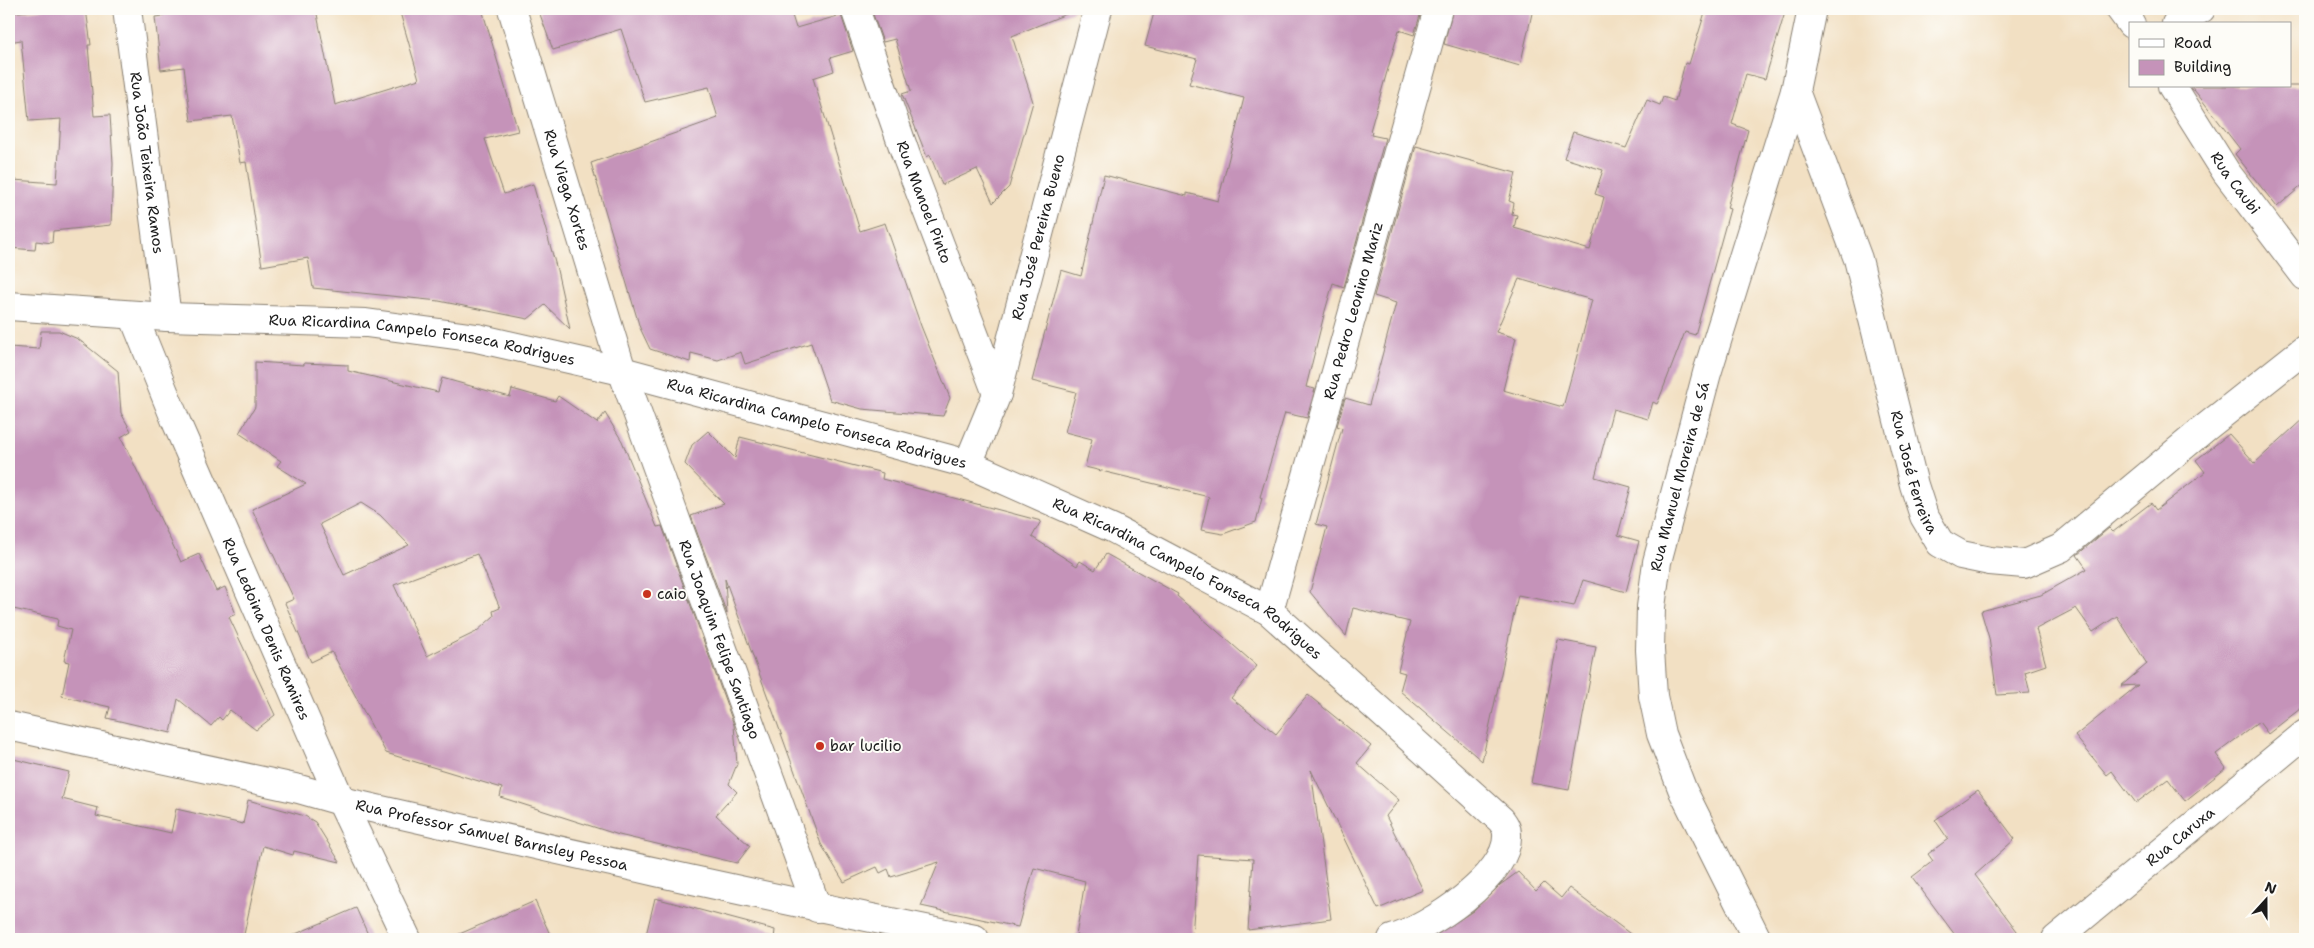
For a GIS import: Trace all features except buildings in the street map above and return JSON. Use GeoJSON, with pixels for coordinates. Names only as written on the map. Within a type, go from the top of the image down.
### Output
{"type":"FeatureCollection","features":[{"type":"Feature","properties":{"kind":"street","name":"Rua João Teixeira Ramos"},"geometry":{"type":"LineString","coordinates":[[127,9],[167,318]]}},
{"type":"Feature","properties":{"kind":"street","name":"Rua Viega Xortes"},"geometry":{"type":"LineString","coordinates":[[512,9],[622,371]]}},
{"type":"Feature","properties":{"kind":"street","name":"Rua Manoel Pinto"},"geometry":{"type":"LineString","coordinates":[[855,9],[906,158],[997,394]]}},
{"type":"Feature","properties":{"kind":"street","name":"Rua José Pereira Bueno"},"geometry":{"type":"LineString","coordinates":[[968,464],[997,394],[1098,9]]}},
{"type":"Feature","properties":{"kind":"street","name":"Rua Pedro Leonino Mariz"},"geometry":{"type":"LineString","coordinates":[[1269,611],[1438,9]]}},
{"type":"Feature","properties":{"kind":"street","name":"Rua Manuel Moreira de Sá"},"geometry":{"type":"LineString","coordinates":[[1757,939],[1683,791],[1661,734],[1653,696],[1650,650],[1651,607],[1657,562],[1707,373],[1796,91],[1812,9]]}},
{"type":"Feature","properties":{"kind":"street"},"geometry":{"type":"LineString","coordinates":[[2120,9],[2130,22]]}},
{"type":"Feature","properties":{"kind":"street"},"geometry":{"type":"LineString","coordinates":[[2179,22],[2201,9]]}},
{"type":"Feature","properties":{"kind":"street","name":"Rua Caubi"},"geometry":{"type":"LineString","coordinates":[[2173,88],[2226,172],[2305,276]]}},
{"type":"Feature","properties":{"kind":"street","name":"Rua José Ferreira"},"geometry":{"type":"LineString","coordinates":[[1796,91],[1858,259],[1914,485],[1924,516],[1940,543],[1961,555],[1990,561],[2024,564],[2060,548],[2205,428],[2305,349]]}},
{"type":"Feature","properties":{"kind":"street","name":"Rua Ricardina Campelo Fonseca Rodrigues"},"geometry":{"type":"LineString","coordinates":[[9,306],[167,318],[366,323],[477,338],[622,371],[968,464],[1114,529],[1269,611],[1501,820],[1508,835],[1502,858],[1483,880],[1438,918],[1392,939]]}},
{"type":"Feature","properties":{"kind":"street","name":"Rua Ledoina Denis Ramires"},"geometry":{"type":"LineString","coordinates":[[133,315],[179,428],[341,801],[407,939]]}},
{"type":"Feature","properties":{"kind":"street","name":"Rua Joaquim Felipe Santiago"},"geometry":{"type":"LineString","coordinates":[[622,371],[817,908]]}},
{"type":"Feature","properties":{"kind":"street","name":"Rua Professor Samuel Barnsley Pessoa"},"geometry":{"type":"LineString","coordinates":[[9,726],[299,788],[341,801],[817,908],[975,939]]}},
{"type":"Feature","properties":{"kind":"street","name":"Rua Caruxa"},"geometry":{"type":"LineString","coordinates":[[2056,939],[2305,734]]}},
{"type":"Feature","properties":{"kind":"place","name":"caio"},"geometry":{"type":"Point","coordinates":[647,594]}},
{"type":"Feature","properties":{"kind":"place","name":"bar lucilio"},"geometry":{"type":"Point","coordinates":[820,746]}}]}
